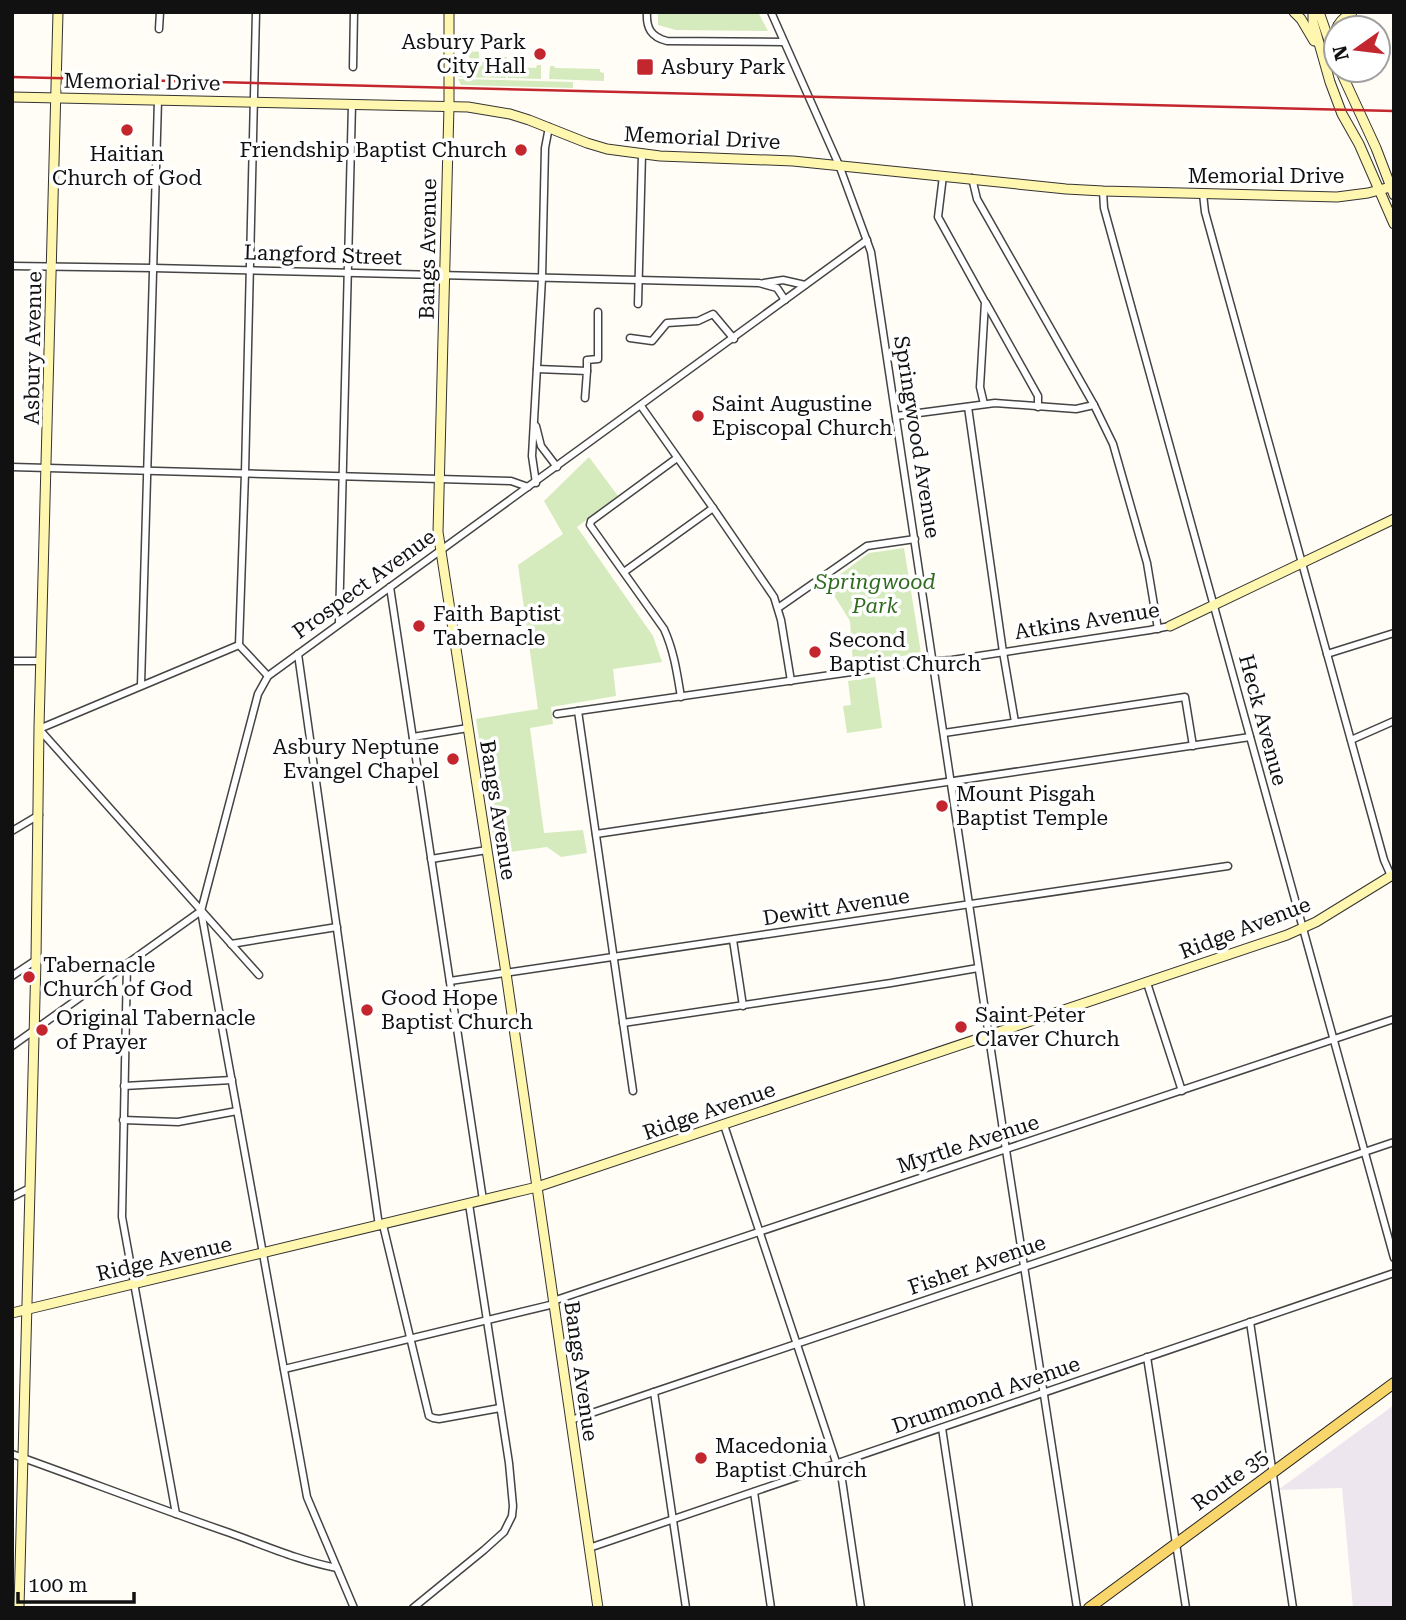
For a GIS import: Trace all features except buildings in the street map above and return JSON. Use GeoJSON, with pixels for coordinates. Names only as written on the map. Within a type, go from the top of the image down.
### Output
{"type":"FeatureCollection","features":[{"type":"Feature","properties":{"kind":"main road","name":"Route 35"},"geometry":{"type":"LineString","coordinates":[[1089,1608],[1394,1383]]}},
{"type":"Feature","properties":{"kind":"street","name":"Asbury Avenue"},"geometry":{"type":"LineString","coordinates":[[19,1608],[58,12]]}},
{"type":"Feature","properties":{"kind":"street"},"geometry":{"type":"LineString","coordinates":[[159,29],[160,12]]}},
{"type":"Feature","properties":{"kind":"street"},"geometry":{"type":"LineString","coordinates":[[256,12],[246,473],[239,645],[268,676],[258,694],[201,911],[307,1497],[354,1608]]}},
{"type":"Feature","properties":{"kind":"street"},"geometry":{"type":"LineString","coordinates":[[353,67],[354,12]]}},
{"type":"Feature","properties":{"kind":"street","name":"Bangs Avenue"},"geometry":{"type":"LineString","coordinates":[[449,12],[438,524],[440,550],[506,973],[589,1548],[595,1607]]}},
{"type":"Feature","properties":{"kind":"street"},"geometry":{"type":"LineString","coordinates":[[647,12],[650,31],[663,40],[784,42]]}},
{"type":"Feature","properties":{"kind":"street","name":"Springwood Avenue"},"geometry":{"type":"LineString","coordinates":[[771,12],[839,166],[872,252],[978,968],[1077,1608]]}},
{"type":"Feature","properties":{"kind":"street"},"geometry":{"type":"LineString","coordinates":[[1294,12],[1320,52]]}},
{"type":"Feature","properties":{"kind":"street"},"geometry":{"type":"LineString","coordinates":[[1313,12],[1313,22],[1329,82],[1394,224]]}},
{"type":"Feature","properties":{"kind":"street"},"geometry":{"type":"LineString","coordinates":[[1346,84],[1392,189]]}},
{"type":"Feature","properties":{"kind":"street","name":"Memorial Drive"},"geometry":{"type":"LineString","coordinates":[[12,97],[481,108],[550,127],[607,149],[642,154],[774,160],[1103,191],[1336,197],[1392,189]]}},
{"type":"Feature","properties":{"kind":"street"},"geometry":{"type":"LineString","coordinates":[[141,685],[159,100]]}},
{"type":"Feature","properties":{"kind":"street"},"geometry":{"type":"LineString","coordinates":[[339,623],[352,104]]}},
{"type":"Feature","properties":{"kind":"street"},"geometry":{"type":"LineString","coordinates":[[536,483],[532,456],[542,278],[545,148],[550,127]]}},
{"type":"Feature","properties":{"kind":"street"},"geometry":{"type":"LineString","coordinates":[[638,304],[642,154]]}},
{"type":"Feature","properties":{"kind":"street"},"geometry":{"type":"LineString","coordinates":[[943,176],[938,217],[1038,396],[1038,407]]}},
{"type":"Feature","properties":{"kind":"street"},"geometry":{"type":"LineString","coordinates":[[972,178],[977,199],[1094,405],[1112,444],[1147,563],[1158,629]]}},
{"type":"Feature","properties":{"kind":"street","name":"Heck Avenue"},"geometry":{"type":"LineString","coordinates":[[1103,191],[1104,208],[1394,1258]]}},
{"type":"Feature","properties":{"kind":"street"},"geometry":{"type":"LineString","coordinates":[[1203,194],[1209,225],[1384,860],[1392,875]]}},
{"type":"Feature","properties":{"kind":"street","name":"Prospect Avenue"},"geometry":{"type":"LineString","coordinates":[[268,676],[867,240]]}},
{"type":"Feature","properties":{"kind":"street","name":"Langford Street"},"geometry":{"type":"LineString","coordinates":[[12,266],[759,284],[777,288],[785,300]]}},
{"type":"Feature","properties":{"kind":"street","name":"Langford Street"},"geometry":{"type":"LineString","coordinates":[[759,284],[783,280],[805,285]]}},
{"type":"Feature","properties":{"kind":"street"},"geometry":{"type":"LineString","coordinates":[[984,404],[980,387],[985,302]]}},
{"type":"Feature","properties":{"kind":"street"},"geometry":{"type":"LineString","coordinates":[[585,398],[587,360],[598,359],[598,313]]}},
{"type":"Feature","properties":{"kind":"street"},"geometry":{"type":"LineString","coordinates":[[630,338],[652,341],[667,323],[698,321],[713,314],[734,339]]}},
{"type":"Feature","properties":{"kind":"street"},"geometry":{"type":"LineString","coordinates":[[537,369],[587,371]]}},
{"type":"Feature","properties":{"kind":"street"},"geometry":{"type":"LineString","coordinates":[[896,416],[984,404],[1009,403],[1076,409],[1094,405]]}},
{"type":"Feature","properties":{"kind":"street"},"geometry":{"type":"LineString","coordinates":[[641,406],[767,585],[778,608],[791,681]]}},
{"type":"Feature","properties":{"kind":"street"},"geometry":{"type":"LineString","coordinates":[[968,407],[1015,722]]}},
{"type":"Feature","properties":{"kind":"street"},"geometry":{"type":"LineString","coordinates":[[534,416],[541,446],[557,467]]}},
{"type":"Feature","properties":{"kind":"street"},"geometry":{"type":"LineString","coordinates":[[677,458],[590,521],[590,526],[658,619],[671,643],[681,697]]}},
{"type":"Feature","properties":{"kind":"street"},"geometry":{"type":"LineString","coordinates":[[12,467],[439,478],[511,481],[528,487]]}},
{"type":"Feature","properties":{"kind":"street"},"geometry":{"type":"LineString","coordinates":[[624,572],[713,508]]}},
{"type":"Feature","properties":{"kind":"street","name":"Atkins Avenue"},"geometry":{"type":"LineString","coordinates":[[557,714],[1158,629],[1170,626],[1394,519]]}},
{"type":"Feature","properties":{"kind":"street"},"geometry":{"type":"LineString","coordinates":[[778,608],[867,546],[915,539]]}},
{"type":"Feature","properties":{"kind":"street"},"geometry":{"type":"LineString","coordinates":[[390,587],[483,1200]]}},
{"type":"Feature","properties":{"kind":"street"},"geometry":{"type":"LineString","coordinates":[[1327,654],[1394,633]]}},
{"type":"Feature","properties":{"kind":"street"},"geometry":{"type":"LineString","coordinates":[[239,645],[39,729],[259,975]]}},
{"type":"Feature","properties":{"kind":"street"},"geometry":{"type":"LineString","coordinates":[[298,654],[381,1225],[429,1416],[439,1419],[500,1408]]}},
{"type":"Feature","properties":{"kind":"street"},"geometry":{"type":"LineString","coordinates":[[12,661],[41,661]]}},
{"type":"Feature","properties":{"kind":"street"},"geometry":{"type":"LineString","coordinates":[[944,733],[1185,697],[1193,746]]}},
{"type":"Feature","properties":{"kind":"street"},"geometry":{"type":"LineString","coordinates":[[578,711],[633,1091]]}},
{"type":"Feature","properties":{"kind":"street"},"geometry":{"type":"LineString","coordinates":[[1351,740],[1394,721]]}},
{"type":"Feature","properties":{"kind":"street"},"geometry":{"type":"LineString","coordinates":[[413,737],[468,728]]}},
{"type":"Feature","properties":{"kind":"street"},"geometry":{"type":"LineString","coordinates":[[596,834],[1250,737]]}},
{"type":"Feature","properties":{"kind":"street"},"geometry":{"type":"LineString","coordinates":[[12,831],[39,815]]}},
{"type":"Feature","properties":{"kind":"street"},"geometry":{"type":"LineString","coordinates":[[431,859],[487,850]]}},
{"type":"Feature","properties":{"kind":"street","name":"Dewitt Avenue"},"geometry":{"type":"LineString","coordinates":[[450,981],[1228,866]]}},
{"type":"Feature","properties":{"kind":"street","name":"Ridge Avenue"},"geometry":{"type":"LineString","coordinates":[[12,1313],[537,1187],[1287,935],[1316,922],[1392,875]]}},
{"type":"Feature","properties":{"kind":"street"},"geometry":{"type":"LineString","coordinates":[[12,1046],[201,911]]}},
{"type":"Feature","properties":{"kind":"street"},"geometry":{"type":"LineString","coordinates":[[230,944],[337,927]]}},
{"type":"Feature","properties":{"kind":"street"},"geometry":{"type":"LineString","coordinates":[[733,940],[743,1006]]}},
{"type":"Feature","properties":{"kind":"street"},"geometry":{"type":"LineString","coordinates":[[12,976],[36,960]]}},
{"type":"Feature","properties":{"kind":"street"},"geometry":{"type":"LineString","coordinates":[[127,964],[121,1208],[176,1514]]}},
{"type":"Feature","properties":{"kind":"street"},"geometry":{"type":"LineString","coordinates":[[623,1023],[978,968]]}},
{"type":"Feature","properties":{"kind":"street"},"geometry":{"type":"LineString","coordinates":[[1147,983],[1182,1091]]}},
{"type":"Feature","properties":{"kind":"street","name":"Myrtle Avenue"},"geometry":{"type":"LineString","coordinates":[[284,1369],[554,1303],[1394,1019]]}},
{"type":"Feature","properties":{"kind":"street"},"geometry":{"type":"LineString","coordinates":[[124,1086],[232,1080]]}},
{"type":"Feature","properties":{"kind":"street"},"geometry":{"type":"LineString","coordinates":[[123,1119],[178,1122],[237,1111]]}},
{"type":"Feature","properties":{"kind":"street"},"geometry":{"type":"LineString","coordinates":[[724,1125],[842,1480],[861,1608]]}},
{"type":"Feature","properties":{"kind":"street","name":"Fisher Avenue"},"geometry":{"type":"LineString","coordinates":[[571,1420],[1394,1142]]}},
{"type":"Feature","properties":{"kind":"street"},"geometry":{"type":"LineString","coordinates":[[12,1197],[30,1188]]}},
{"type":"Feature","properties":{"kind":"street"},"geometry":{"type":"LineString","coordinates":[[412,1608],[504,1532],[513,1506],[509,1463],[469,1204]]}},
{"type":"Feature","properties":{"kind":"street","name":"Drummond Avenue"},"geometry":{"type":"LineString","coordinates":[[589,1548],[1394,1273]]}},
{"type":"Feature","properties":{"kind":"street"},"geometry":{"type":"LineString","coordinates":[[1250,1322],[1293,1608]]}},
{"type":"Feature","properties":{"kind":"street"},"geometry":{"type":"LineString","coordinates":[[1147,1357],[1186,1608]]}},
{"type":"Feature","properties":{"kind":"street"},"geometry":{"type":"LineString","coordinates":[[654,1392],[686,1608]]}},
{"type":"Feature","properties":{"kind":"street"},"geometry":{"type":"LineString","coordinates":[[942,1428],[969,1608]]}},
{"type":"Feature","properties":{"kind":"street"},"geometry":{"type":"LineString","coordinates":[[12,1454],[293,1557],[337,1568]]}},
{"type":"Feature","properties":{"kind":"street"},"geometry":{"type":"LineString","coordinates":[[754,1492],[771,1608]]}},
{"type":"Feature","properties":{"kind":"shaded area"},"geometry":{"type":"Polygon","coordinates":[[[1394,1405],[1394,1608],[1353,1608],[1342,1488],[1278,1490],[1394,1405]]]}},
{"type":"Feature","properties":{"kind":"green space"},"geometry":{"type":"Polygon","coordinates":[[[658,12],[758,12],[768,31],[676,30],[658,25],[658,12]]]}},
{"type":"Feature","properties":{"kind":"green space"},"geometry":{"type":"Polygon","coordinates":[[[459,50],[479,51],[479,59],[500,60],[500,57],[507,57],[506,78],[458,77],[465,74],[470,67],[467,53],[459,50]]]}},
{"type":"Feature","properties":{"kind":"green space"},"geometry":{"type":"Polygon","coordinates":[[[541,65],[541,79],[508,78],[508,67],[536,68],[541,65]]]}},
{"type":"Feature","properties":{"kind":"green space"},"geometry":{"type":"Polygon","coordinates":[[[550,66],[600,69],[600,72],[604,73],[604,81],[549,79],[550,66]]]}},
{"type":"Feature","properties":{"kind":"green space"},"geometry":{"type":"Polygon","coordinates":[[[458,79],[573,82],[573,88],[461,85],[458,79]]]}},
{"type":"Feature","properties":{"kind":"green space"},"geometry":{"type":"Polygon","coordinates":[[[589,457],[618,496],[577,527],[653,636],[662,662],[613,669],[616,696],[551,707],[553,724],[530,728],[544,833],[583,830],[587,853],[561,857],[547,847],[496,854],[476,719],[538,709],[518,565],[563,534],[544,501],[589,457]]]}},
{"type":"Feature","properties":{"kind":"green space","name":"Springwood Park"},"geometry":{"type":"Polygon","coordinates":[[[904,548],[921,653],[853,664],[850,621],[827,584],[869,553],[904,548]]]}},
{"type":"Feature","properties":{"kind":"green space"},"geometry":{"type":"Polygon","coordinates":[[[875,677],[882,728],[847,733],[843,706],[851,705],[848,681],[875,677]]]}},
{"type":"Feature","properties":{"kind":"railway"},"geometry":{"type":"LineString","coordinates":[[12,77],[1394,111]]}},
{"type":"Feature","properties":{"kind":"place","name":"Asbury Park City Hall"},"geometry":{"type":"Point","coordinates":[540,54]}},
{"type":"Feature","properties":{"kind":"place","name":"Asbury Park"},"geometry":{"type":"Point","coordinates":[645,67]}},
{"type":"Feature","properties":{"kind":"place","name":"Haitian Church of God"},"geometry":{"type":"Point","coordinates":[127,130]}},
{"type":"Feature","properties":{"kind":"place","name":"Friendship Baptist Church"},"geometry":{"type":"Point","coordinates":[521,150]}},
{"type":"Feature","properties":{"kind":"place","name":"Saint Augustine Episcopal Church"},"geometry":{"type":"Point","coordinates":[698,416]}},
{"type":"Feature","properties":{"kind":"place","name":"Faith Baptist Tabernacle"},"geometry":{"type":"Point","coordinates":[419,626]}},
{"type":"Feature","properties":{"kind":"place","name":"Second Baptist Church"},"geometry":{"type":"Point","coordinates":[815,652]}},
{"type":"Feature","properties":{"kind":"place","name":"Asbury Neptune Evangel Chapel"},"geometry":{"type":"Point","coordinates":[453,759]}},
{"type":"Feature","properties":{"kind":"place","name":"Mount Pisgah Baptist Temple"},"geometry":{"type":"Point","coordinates":[942,806]}},
{"type":"Feature","properties":{"kind":"place","name":"Tabernacle Church of God"},"geometry":{"type":"Point","coordinates":[29,977]}},
{"type":"Feature","properties":{"kind":"place","name":"Good Hope Baptist Church"},"geometry":{"type":"Point","coordinates":[367,1010]}},
{"type":"Feature","properties":{"kind":"place","name":"Saint Peter Claver Church"},"geometry":{"type":"Point","coordinates":[961,1027]}},
{"type":"Feature","properties":{"kind":"place","name":"Original Tabernacle of Prayer"},"geometry":{"type":"Point","coordinates":[42,1030]}},
{"type":"Feature","properties":{"kind":"place","name":"Macedonia Baptist Church"},"geometry":{"type":"Point","coordinates":[701,1458]}}]}
